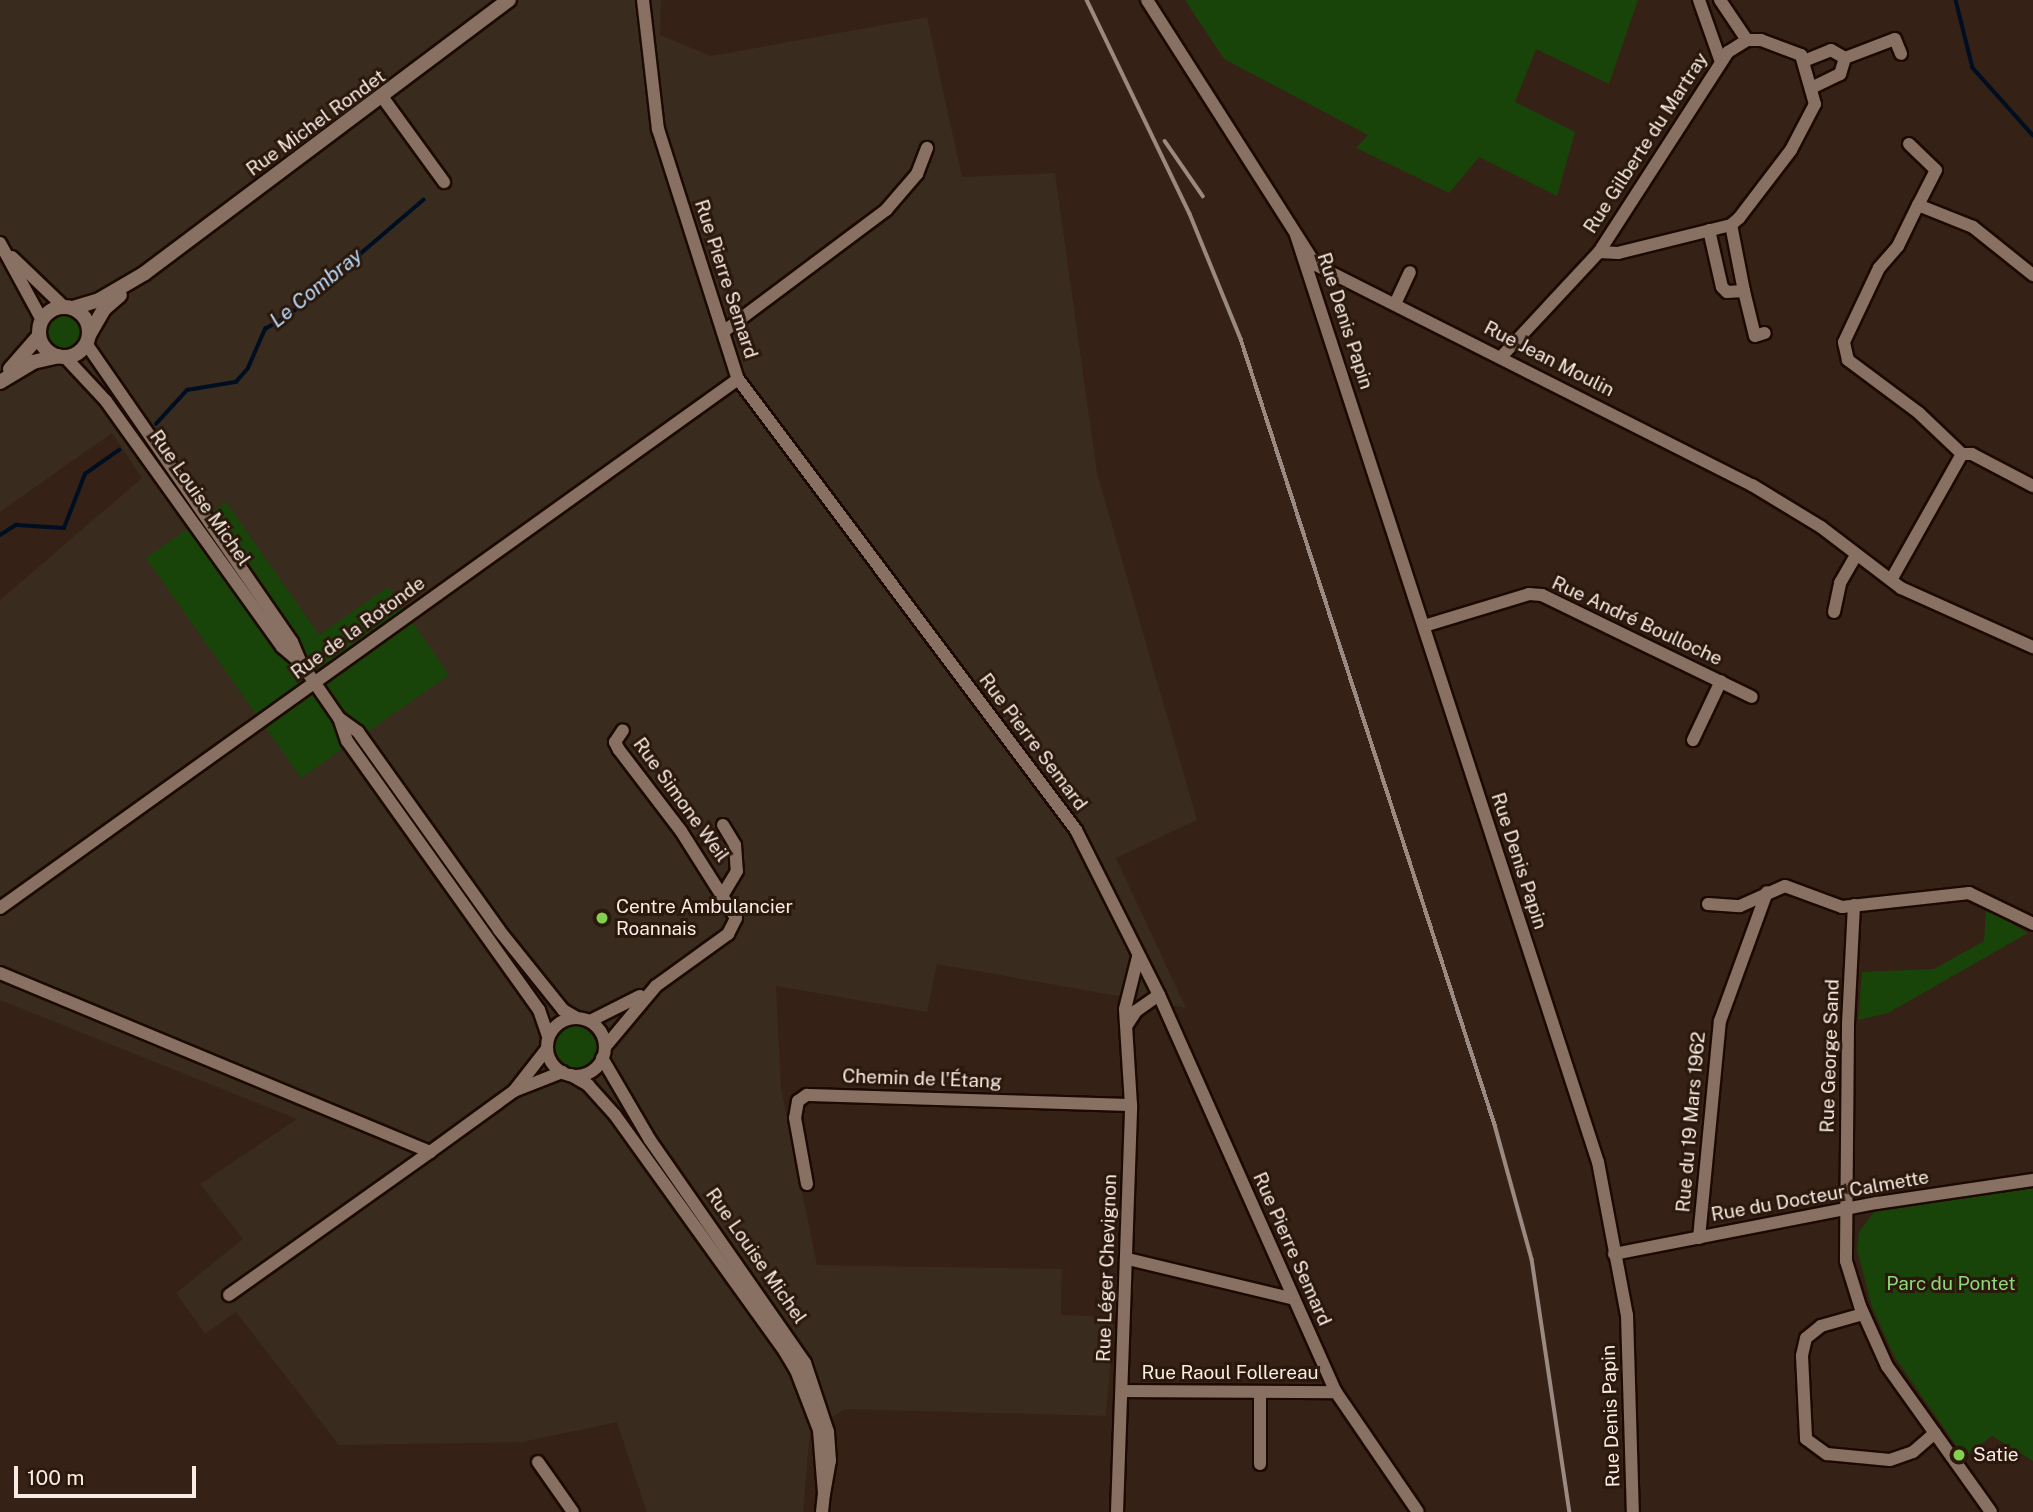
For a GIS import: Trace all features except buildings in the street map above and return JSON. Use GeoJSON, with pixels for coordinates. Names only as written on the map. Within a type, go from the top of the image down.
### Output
{"type":"FeatureCollection","features":[{"type":"Feature","properties":{"kind":"street","name":"Rue Michel Rondet"},"geometry":{"type":"LineString","coordinates":[[87,339],[104,309],[145,273],[383,98],[509,0]]}},
{"type":"Feature","properties":{"kind":"street","name":"Rue Pierre Semard"},"geometry":{"type":"LineString","coordinates":[[643,0],[658,129],[738,379],[1076,831],[1159,995],[1291,1298],[1336,1392],[1418,1512]]}},
{"type":"Feature","properties":{"kind":"street","name":"Rue Jean Moulin"},"geometry":{"type":"LineString","coordinates":[[1147,0],[1316,265],[1502,356],[1752,485],[1821,527],[1912,594],[2033,647]]}},
{"type":"Feature","properties":{"kind":"street"},"geometry":{"type":"LineString","coordinates":[[1699,0],[1721,62]]}},
{"type":"Feature","properties":{"kind":"street"},"geometry":{"type":"LineString","coordinates":[[1720,0],[1747,40],[1797,50],[1813,87],[1815,104],[1791,150],[1731,225],[1755,336],[1765,333]]}},
{"type":"Feature","properties":{"kind":"street"},"geometry":{"type":"LineString","coordinates":[[1845,58],[1895,39],[1901,54]]}},
{"type":"Feature","properties":{"kind":"street","name":"Rue Gilberte du Martray"},"geometry":{"type":"LineString","coordinates":[[1502,356],[1599,252],[1721,62],[1728,52],[1747,40]]}},
{"type":"Feature","properties":{"kind":"street"},"geometry":{"type":"LineString","coordinates":[[1804,61],[1831,50],[1845,58]]}},
{"type":"Feature","properties":{"kind":"street"},"geometry":{"type":"LineString","coordinates":[[1813,87],[1840,74],[1845,58]]}},
{"type":"Feature","properties":{"kind":"street"},"geometry":{"type":"LineString","coordinates":[[383,98],[444,181]]}},
{"type":"Feature","properties":{"kind":"street"},"geometry":{"type":"LineString","coordinates":[[1909,144],[1936,170],[1898,246],[1880,268],[1843,353],[1962,454],[1972,454],[2033,486]]}},
{"type":"Feature","properties":{"kind":"street"},"geometry":{"type":"LineString","coordinates":[[723,331],[886,210],[917,174],[928,148]]}},
{"type":"Feature","properties":{"kind":"street"},"geometry":{"type":"LineString","coordinates":[[1918,205],[1973,227],[2033,275]]}},
{"type":"Feature","properties":{"kind":"street","name":"Rue Gilberte du Martray"},"geometry":{"type":"LineString","coordinates":[[1599,252],[1618,253],[1731,225]]}},
{"type":"Feature","properties":{"kind":"street"},"geometry":{"type":"LineString","coordinates":[[1709,230],[1722,287],[1727,292],[1744,291]]}},
{"type":"Feature","properties":{"kind":"street","name":"Rue Denis Papin"},"geometry":{"type":"LineString","coordinates":[[1296,235],[1598,1162],[1627,1315],[1633,1512]]}},
{"type":"Feature","properties":{"kind":"street"},"geometry":{"type":"LineString","coordinates":[[0,380],[33,362],[62,356],[87,339],[86,319],[4,248]]}},
{"type":"Feature","properties":{"kind":"street"},"geometry":{"type":"LineString","coordinates":[[0,380],[39,336],[41,320],[4,248]]}},
{"type":"Feature","properties":{"kind":"street"},"geometry":{"type":"LineString","coordinates":[[1395,304],[1410,272]]}},
{"type":"Feature","properties":{"kind":"street","name":"Rue Michel Rondet"},"geometry":{"type":"LineString","coordinates":[[69,307],[99,300],[145,273]]}},
{"type":"Feature","properties":{"kind":"street"},"geometry":{"type":"LineString","coordinates":[[41,320],[51,310],[69,307]]}},
{"type":"Feature","properties":{"kind":"street"},"geometry":{"type":"LineString","coordinates":[[39,336],[46,349],[62,356]]}},
{"type":"Feature","properties":{"kind":"street","name":"Rue Louise Michel"},"geometry":{"type":"LineString","coordinates":[[87,339],[292,642],[314,683],[340,718],[358,732],[507,940],[563,1010],[584,1019]]}},
{"type":"Feature","properties":{"kind":"street","name":"Rue Louise Michel"},"geometry":{"type":"LineString","coordinates":[[62,356],[106,401],[282,647],[301,663]]}},
{"type":"Feature","properties":{"kind":"street","name":"Rue de la Rotonde"},"geometry":{"type":"LineString","coordinates":[[0,908],[738,379]]}},
{"type":"Feature","properties":{"kind":"street"},"geometry":{"type":"LineString","coordinates":[[1891,580],[1962,454]]}},
{"type":"Feature","properties":{"kind":"street"},"geometry":{"type":"LineString","coordinates":[[1834,612],[1840,583],[1856,555]]}},
{"type":"Feature","properties":{"kind":"street","name":"Rue André Boulloche"},"geometry":{"type":"LineString","coordinates":[[1424,626],[1530,594],[1542,595],[1752,696]]}},
{"type":"Feature","properties":{"kind":"street"},"geometry":{"type":"LineString","coordinates":[[1693,740],[1721,681]]}},
{"type":"Feature","properties":{"kind":"street","name":"Rue Louise Michel"},"geometry":{"type":"LineString","coordinates":[[340,718],[347,741],[539,1010],[547,1043]]}},
{"type":"Feature","properties":{"kind":"street","name":"Rue Simone Weil"},"geometry":{"type":"LineString","coordinates":[[603,1053],[656,986],[728,934],[736,918],[724,893],[619,750],[615,742],[623,730]]}},
{"type":"Feature","properties":{"kind":"street","name":"Rue Simone Weil"},"geometry":{"type":"LineString","coordinates":[[723,825],[735,845],[737,871],[724,893]]}},
{"type":"Feature","properties":{"kind":"street"},"geometry":{"type":"LineString","coordinates":[[1708,904],[1740,906],[1767,892],[1792,887],[1830,905],[1969,893],[2033,924]]}},
{"type":"Feature","properties":{"kind":"street","name":"Rue du 19 Mars 1962"},"geometry":{"type":"LineString","coordinates":[[1699,1238],[1720,1021],[1767,892]]}},
{"type":"Feature","properties":{"kind":"street","name":"Rue George Sand"},"geometry":{"type":"LineString","coordinates":[[1854,905],[1846,1261],[1863,1314],[1888,1366],[1991,1512]]}},
{"type":"Feature","properties":{"kind":"street","name":"Rue Léger Chevignon"},"geometry":{"type":"LineString","coordinates":[[1117,1512],[1128,1259],[1131,1105],[1126,994],[1133,984],[1138,953]]}},
{"type":"Feature","properties":{"kind":"street"},"geometry":{"type":"LineString","coordinates":[[0,973],[430,1152]]}},
{"type":"Feature","properties":{"kind":"street"},"geometry":{"type":"LineString","coordinates":[[1133,984],[1159,995]]}},
{"type":"Feature","properties":{"kind":"street"},"geometry":{"type":"LineString","coordinates":[[514,1091],[560,1022],[584,1019],[656,986]]}},
{"type":"Feature","properties":{"kind":"street"},"geometry":{"type":"LineString","coordinates":[[1127,1025],[1149,999],[1159,995]]}},
{"type":"Feature","properties":{"kind":"street"},"geometry":{"type":"LineString","coordinates":[[229,1296],[514,1091],[566,1074],[589,1072],[603,1053],[601,1032],[584,1019]]}},
{"type":"Feature","properties":{"kind":"street"},"geometry":{"type":"LineString","coordinates":[[547,1043],[566,1074]]}},
{"type":"Feature","properties":{"kind":"street","name":"Rue Louise Michel"},"geometry":{"type":"LineString","coordinates":[[603,1053],[650,1140],[805,1363],[828,1432],[830,1461],[822,1512]]}},
{"type":"Feature","properties":{"kind":"street","name":"Rue Louise Michel"},"geometry":{"type":"LineString","coordinates":[[566,1074],[588,1085],[615,1115],[789,1358],[819,1430],[824,1494]]}},
{"type":"Feature","properties":{"kind":"street","name":"Chemin de l'Étang"},"geometry":{"type":"LineString","coordinates":[[807,1184],[795,1118],[799,1101],[807,1095],[1131,1105]]}},
{"type":"Feature","properties":{"kind":"street","name":"Rue du Docteur Calmette"},"geometry":{"type":"LineString","coordinates":[[1614,1254],[1847,1209],[2033,1180]]}},
{"type":"Feature","properties":{"kind":"street"},"geometry":{"type":"LineString","coordinates":[[1128,1259],[1291,1298]]}},
{"type":"Feature","properties":{"kind":"street"},"geometry":{"type":"LineString","coordinates":[[1863,1314],[1821,1326],[1806,1338],[1802,1356],[1807,1439],[1827,1454],[1890,1460],[1913,1452],[1935,1433]]}},
{"type":"Feature","properties":{"kind":"street","name":"Rue Raoul Follereau"},"geometry":{"type":"LineString","coordinates":[[1122,1391],[1336,1392]]}},
{"type":"Feature","properties":{"kind":"street"},"geometry":{"type":"LineString","coordinates":[[1259,1393],[1260,1464]]}},
{"type":"Feature","properties":{"kind":"street"},"geometry":{"type":"LineString","coordinates":[[538,1462],[573,1512]]}},
{"type":"Feature","properties":{"kind":"shaded area"},"geometry":{"type":"Polygon","coordinates":[[[0,0],[661,0],[660,35],[711,56],[927,17],[962,177],[1055,173],[1097,473],[1197,820],[1116,858],[1186,1008],[937,964],[927,1012],[776,986],[781,1088],[817,1265],[1062,1269],[1061,1315],[1114,1317],[1106,1416],[845,1409],[810,1431],[803,1512],[647,1512],[617,1422],[523,1442],[339,1445],[236,1312],[205,1334],[176,1293],[243,1239],[200,1184],[297,1119],[0,1000],[0,600],[142,478],[112,433],[0,512],[0,0]]]}},
{"type":"Feature","properties":{"kind":"green space"},"geometry":{"type":"Polygon","coordinates":[[[1185,0],[1638,0],[1609,84],[1536,49],[1515,102],[1575,132],[1557,196],[1479,157],[1449,193],[1356,148],[1368,135],[1224,59],[1185,0]]]}},
{"type":"Feature","properties":{"kind":"green space"},"geometry":{"type":"Polygon","coordinates":[[[64,314],[77,319],[82,332],[77,345],[64,350],[51,345],[46,332],[51,319],[64,314]]]}},
{"type":"Feature","properties":{"kind":"green space"},"geometry":{"type":"Polygon","coordinates":[[[226,502],[319,635],[388,587],[449,675],[301,778],[146,558],[226,502]]]}},
{"type":"Feature","properties":{"kind":"green space"},"geometry":{"type":"Polygon","coordinates":[[[1986,908],[2028,933],[1888,1013],[1858,1020],[1862,972],[1934,969],[1984,941],[1986,908]]]}},
{"type":"Feature","properties":{"kind":"green space"},"geometry":{"type":"Polygon","coordinates":[[[575,1026],[590,1032],[596,1047],[590,1062],[575,1068],[560,1062],[554,1047],[560,1032],[575,1026]]]}},
{"type":"Feature","properties":{"kind":"green space","name":"Parc du Pontet"},"geometry":{"type":"Polygon","coordinates":[[[2033,1188],[2033,1461],[1992,1436],[1964,1457],[1894,1356],[1872,1307],[1857,1250],[1859,1232],[1874,1212],[2033,1188]]]}},
{"type":"Feature","properties":{"kind":"waterway"},"geometry":{"type":"LineString","coordinates":[[1956,0],[1973,68],[2033,135]]}},
{"type":"Feature","properties":{"kind":"waterway","name":"Le Combray"},"geometry":{"type":"LineString","coordinates":[[156,424],[187,390],[236,382],[248,368],[265,329],[289,315],[423,200]]}},
{"type":"Feature","properties":{"kind":"waterway","name":"Le Combray"},"geometry":{"type":"LineString","coordinates":[[0,535],[16,525],[64,528],[85,474],[119,450]]}},
{"type":"Feature","properties":{"kind":"railway"},"geometry":{"type":"LineString","coordinates":[[1087,0],[1190,214],[1241,339],[1495,1125],[1532,1259],[1570,1512]]}},
{"type":"Feature","properties":{"kind":"railway"},"geometry":{"type":"LineString","coordinates":[[1165,141],[1203,196]]}},
{"type":"Feature","properties":{"kind":"place","name":"Centre Ambulancier Roannais"},"geometry":{"type":"Point","coordinates":[602,918]}},
{"type":"Feature","properties":{"kind":"place","name":"Satie"},"geometry":{"type":"Point","coordinates":[1959,1455]}}]}
